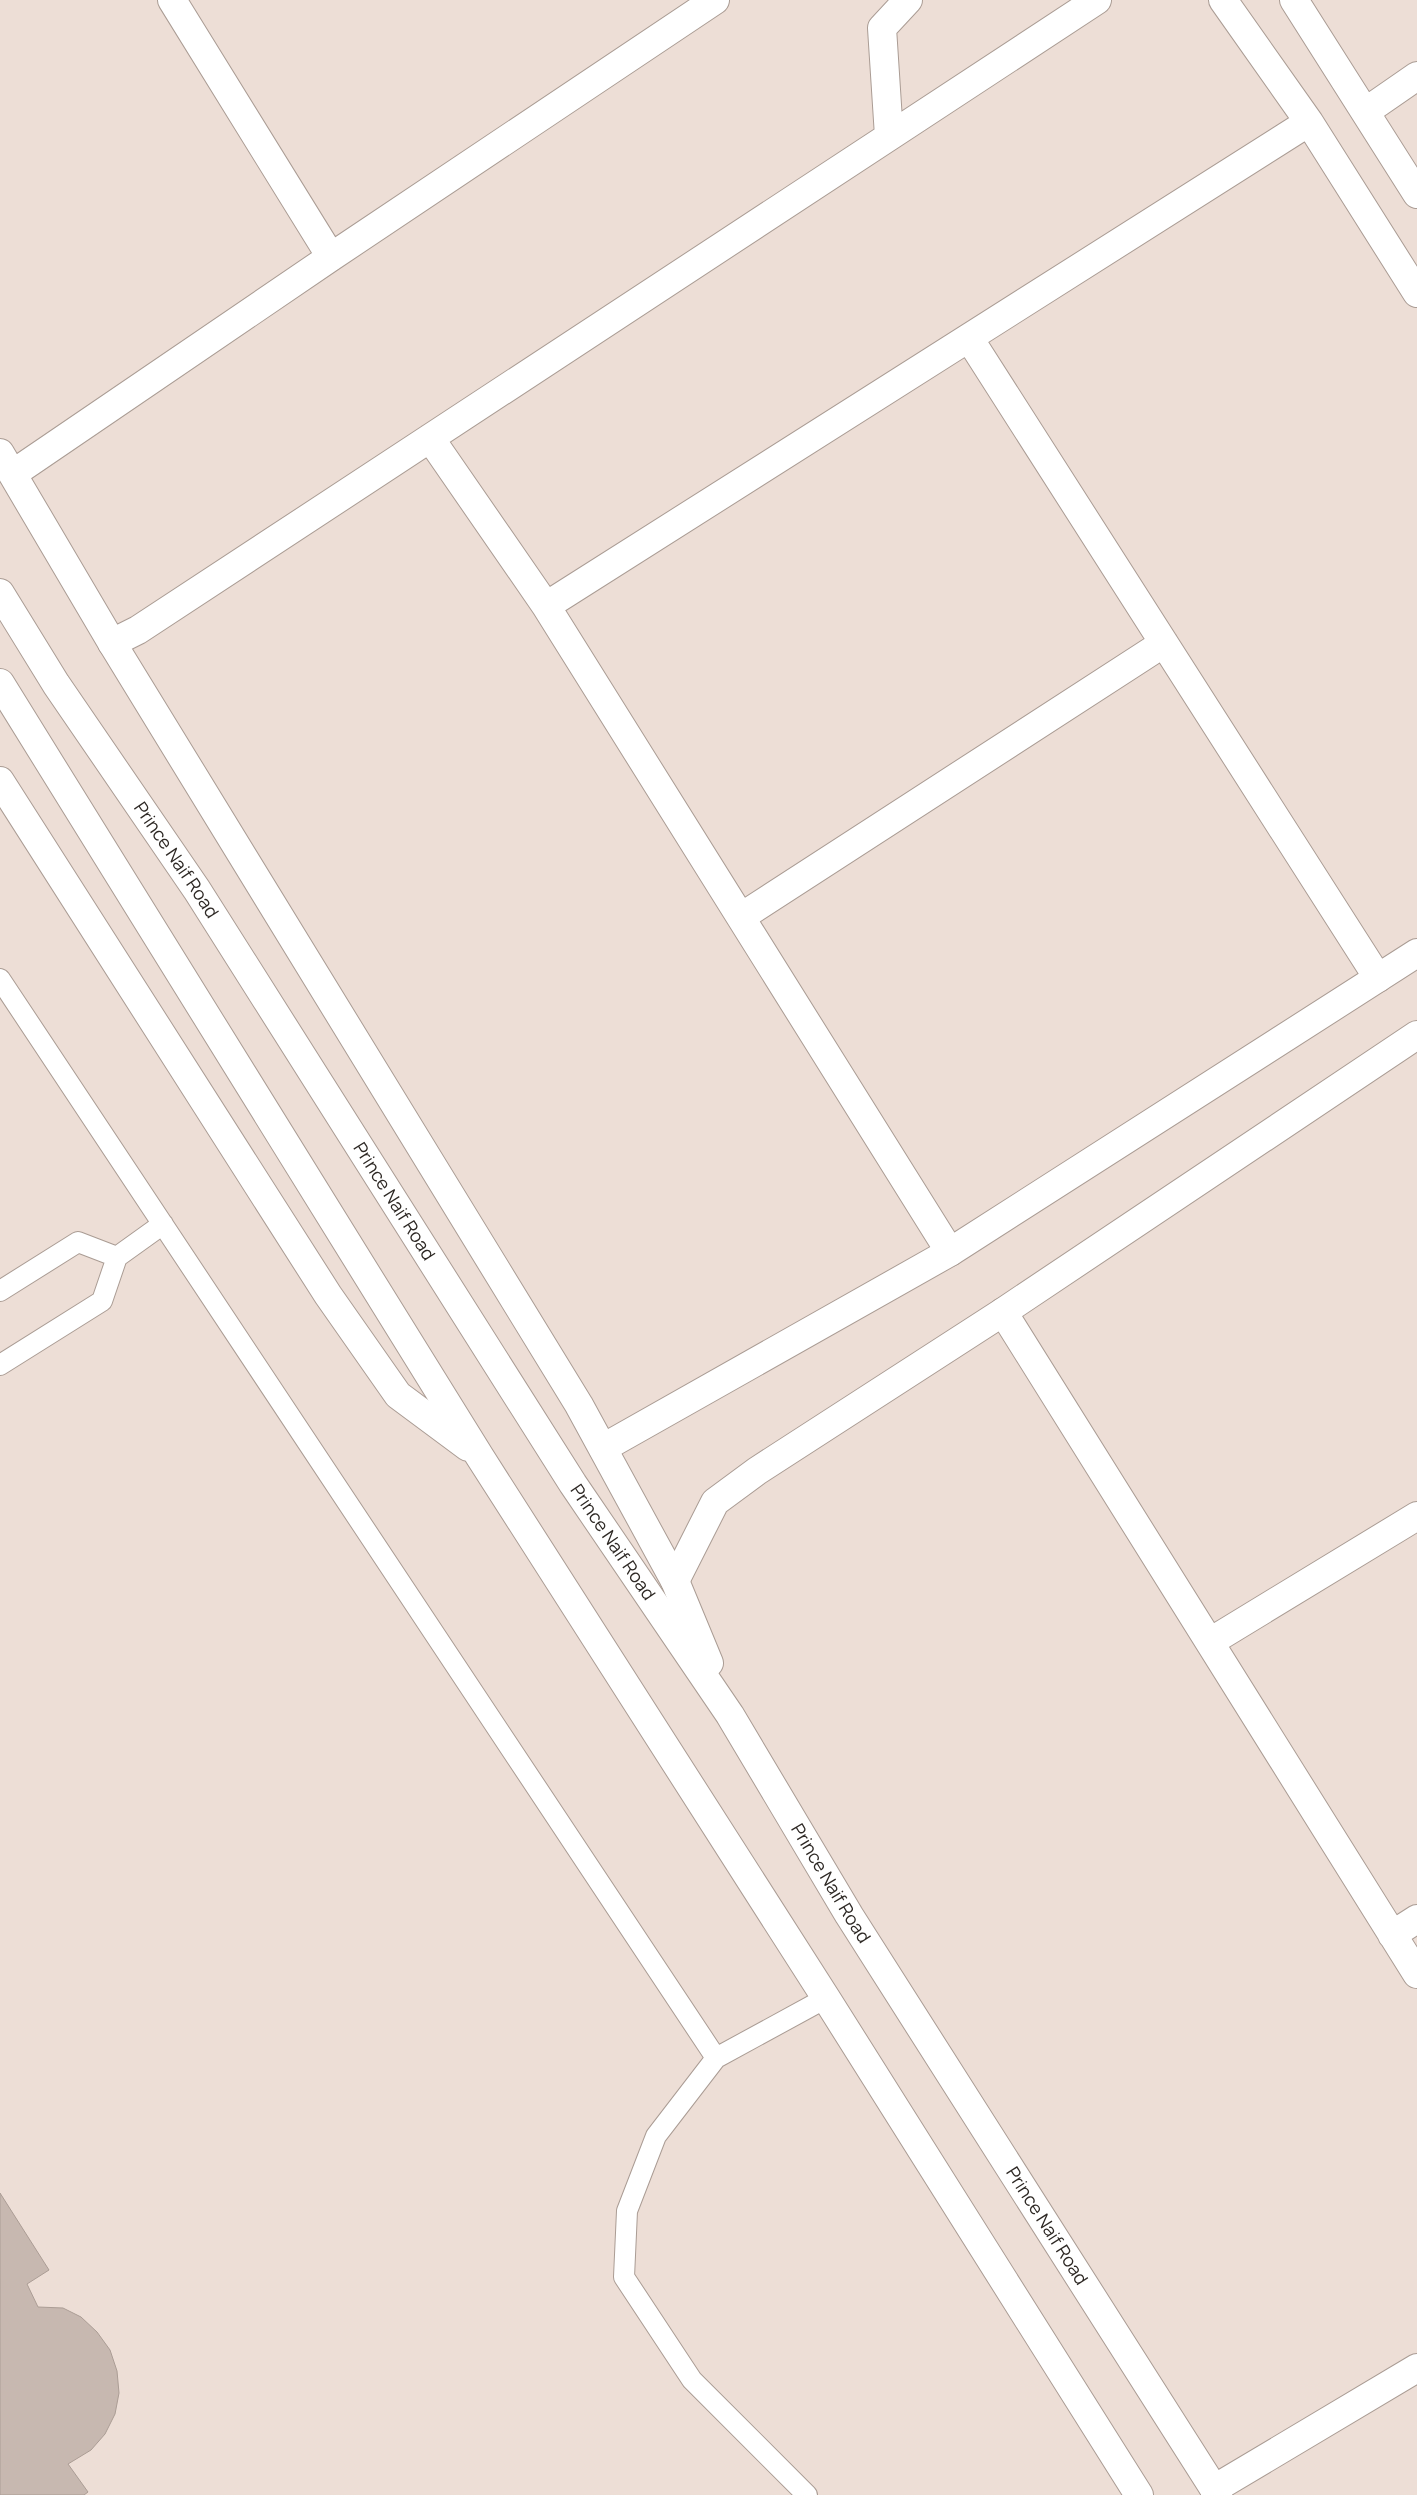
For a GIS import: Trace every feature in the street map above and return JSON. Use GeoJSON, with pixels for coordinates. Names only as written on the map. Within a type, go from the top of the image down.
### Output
{"type":"FeatureCollection","features":[{"type":"Feature","properties":{"kind":"street"},"geometry":{"type":"LineString","coordinates":[[172,0],[331,257]]}},
{"type":"Feature","properties":{"kind":"street"},"geometry":{"type":"LineString","coordinates":[[715,0],[331,257],[7,463],[112,643],[574,1396],[675,1582],[730,1715]]}},
{"type":"Feature","properties":{"kind":"street"},"geometry":{"type":"LineString","coordinates":[[889,136],[882,28],[908,0]]}},
{"type":"Feature","properties":{"kind":"street"},"geometry":{"type":"LineString","coordinates":[[112,643],[138,630],[1096,0]]}},
{"type":"Feature","properties":{"kind":"street"},"geometry":{"type":"LineString","coordinates":[[1223,0],[1309,122],[1417,292]]}},
{"type":"Feature","properties":{"kind":"street"},"geometry":{"type":"LineString","coordinates":[[1294,0],[1417,194]]}},
{"type":"Feature","properties":{"kind":"street"},"geometry":{"type":"LineString","coordinates":[[1365,112],[1417,76]]}},
{"type":"Feature","properties":{"kind":"street"},"geometry":{"type":"LineString","coordinates":[[546,606],[1309,122]]}},
{"type":"Feature","properties":{"kind":"street"},"geometry":{"type":"LineString","coordinates":[[969,338],[1378,978]]}},
{"type":"Feature","properties":{"kind":"street"},"geometry":{"type":"LineString","coordinates":[[430,438],[546,606],[950,1252]]}},
{"type":"Feature","properties":{"kind":"street","name":"Prince Naif Road"},"geometry":{"type":"LineString","coordinates":[[0,593],[56,684],[197,890],[573,1484],[730,1715],[848,1915],[1216,2492]]}},
{"type":"Feature","properties":{"kind":"street"},"geometry":{"type":"LineString","coordinates":[[741,917],[1164,643]]}},
{"type":"Feature","properties":{"kind":"street"},"geometry":{"type":"LineString","coordinates":[[0,683],[480,1456],[826,1998],[1139,2495]]}},
{"type":"Feature","properties":{"kind":"street"},"geometry":{"type":"LineString","coordinates":[[0,781],[328,1295],[398,1395],[480,1456]]}},
{"type":"Feature","properties":{"kind":"street"},"geometry":{"type":"LineString","coordinates":[[603,1448],[950,1252],[1417,953]]}},
{"type":"Feature","properties":{"kind":"street"},"geometry":{"type":"LineString","coordinates":[[675,1582],[714,1502],[766,1465],[1003,1312],[1417,1035]]}},
{"type":"Feature","properties":{"kind":"street"},"geometry":{"type":"LineString","coordinates":[[1003,1312],[1417,1974]]}},
{"type":"Feature","properties":{"kind":"street"},"geometry":{"type":"LineString","coordinates":[[1210,1642],[1417,1516]]}},
{"type":"Feature","properties":{"kind":"street"},"geometry":{"type":"LineString","coordinates":[[1392,1935],[1417,1919]]}},
{"type":"Feature","properties":{"kind":"street"},"geometry":{"type":"LineString","coordinates":[[1216,2492],[1417,2368]]}},
{"type":"Feature","properties":{"kind":"lane"},"geometry":{"type":"LineString","coordinates":[[0,979],[716,2058]]}},
{"type":"Feature","properties":{"kind":"lane"},"geometry":{"type":"LineString","coordinates":[[0,1365],[102,1301],[117,1257],[163,1224]]}},
{"type":"Feature","properties":{"kind":"lane"},"geometry":{"type":"LineString","coordinates":[[0,1291],[78,1242],[117,1257]]}},
{"type":"Feature","properties":{"kind":"lane"},"geometry":{"type":"LineString","coordinates":[[806,2495],[692,2380],[624,2277],[627,2211],[656,2136],[716,2058],[826,1998]]}},
{"type":"Feature","properties":{"kind":"building"},"geometry":{"type":"Polygon","coordinates":[[[0,2193],[49,2270],[27,2284],[38,2307],[63,2308],[81,2317],[97,2332],[110,2350],[117,2371],[119,2393],[115,2414],[105,2434],[91,2450],[68,2464],[88,2492],[84,2495],[0,2495],[0,2193]]]}}]}
